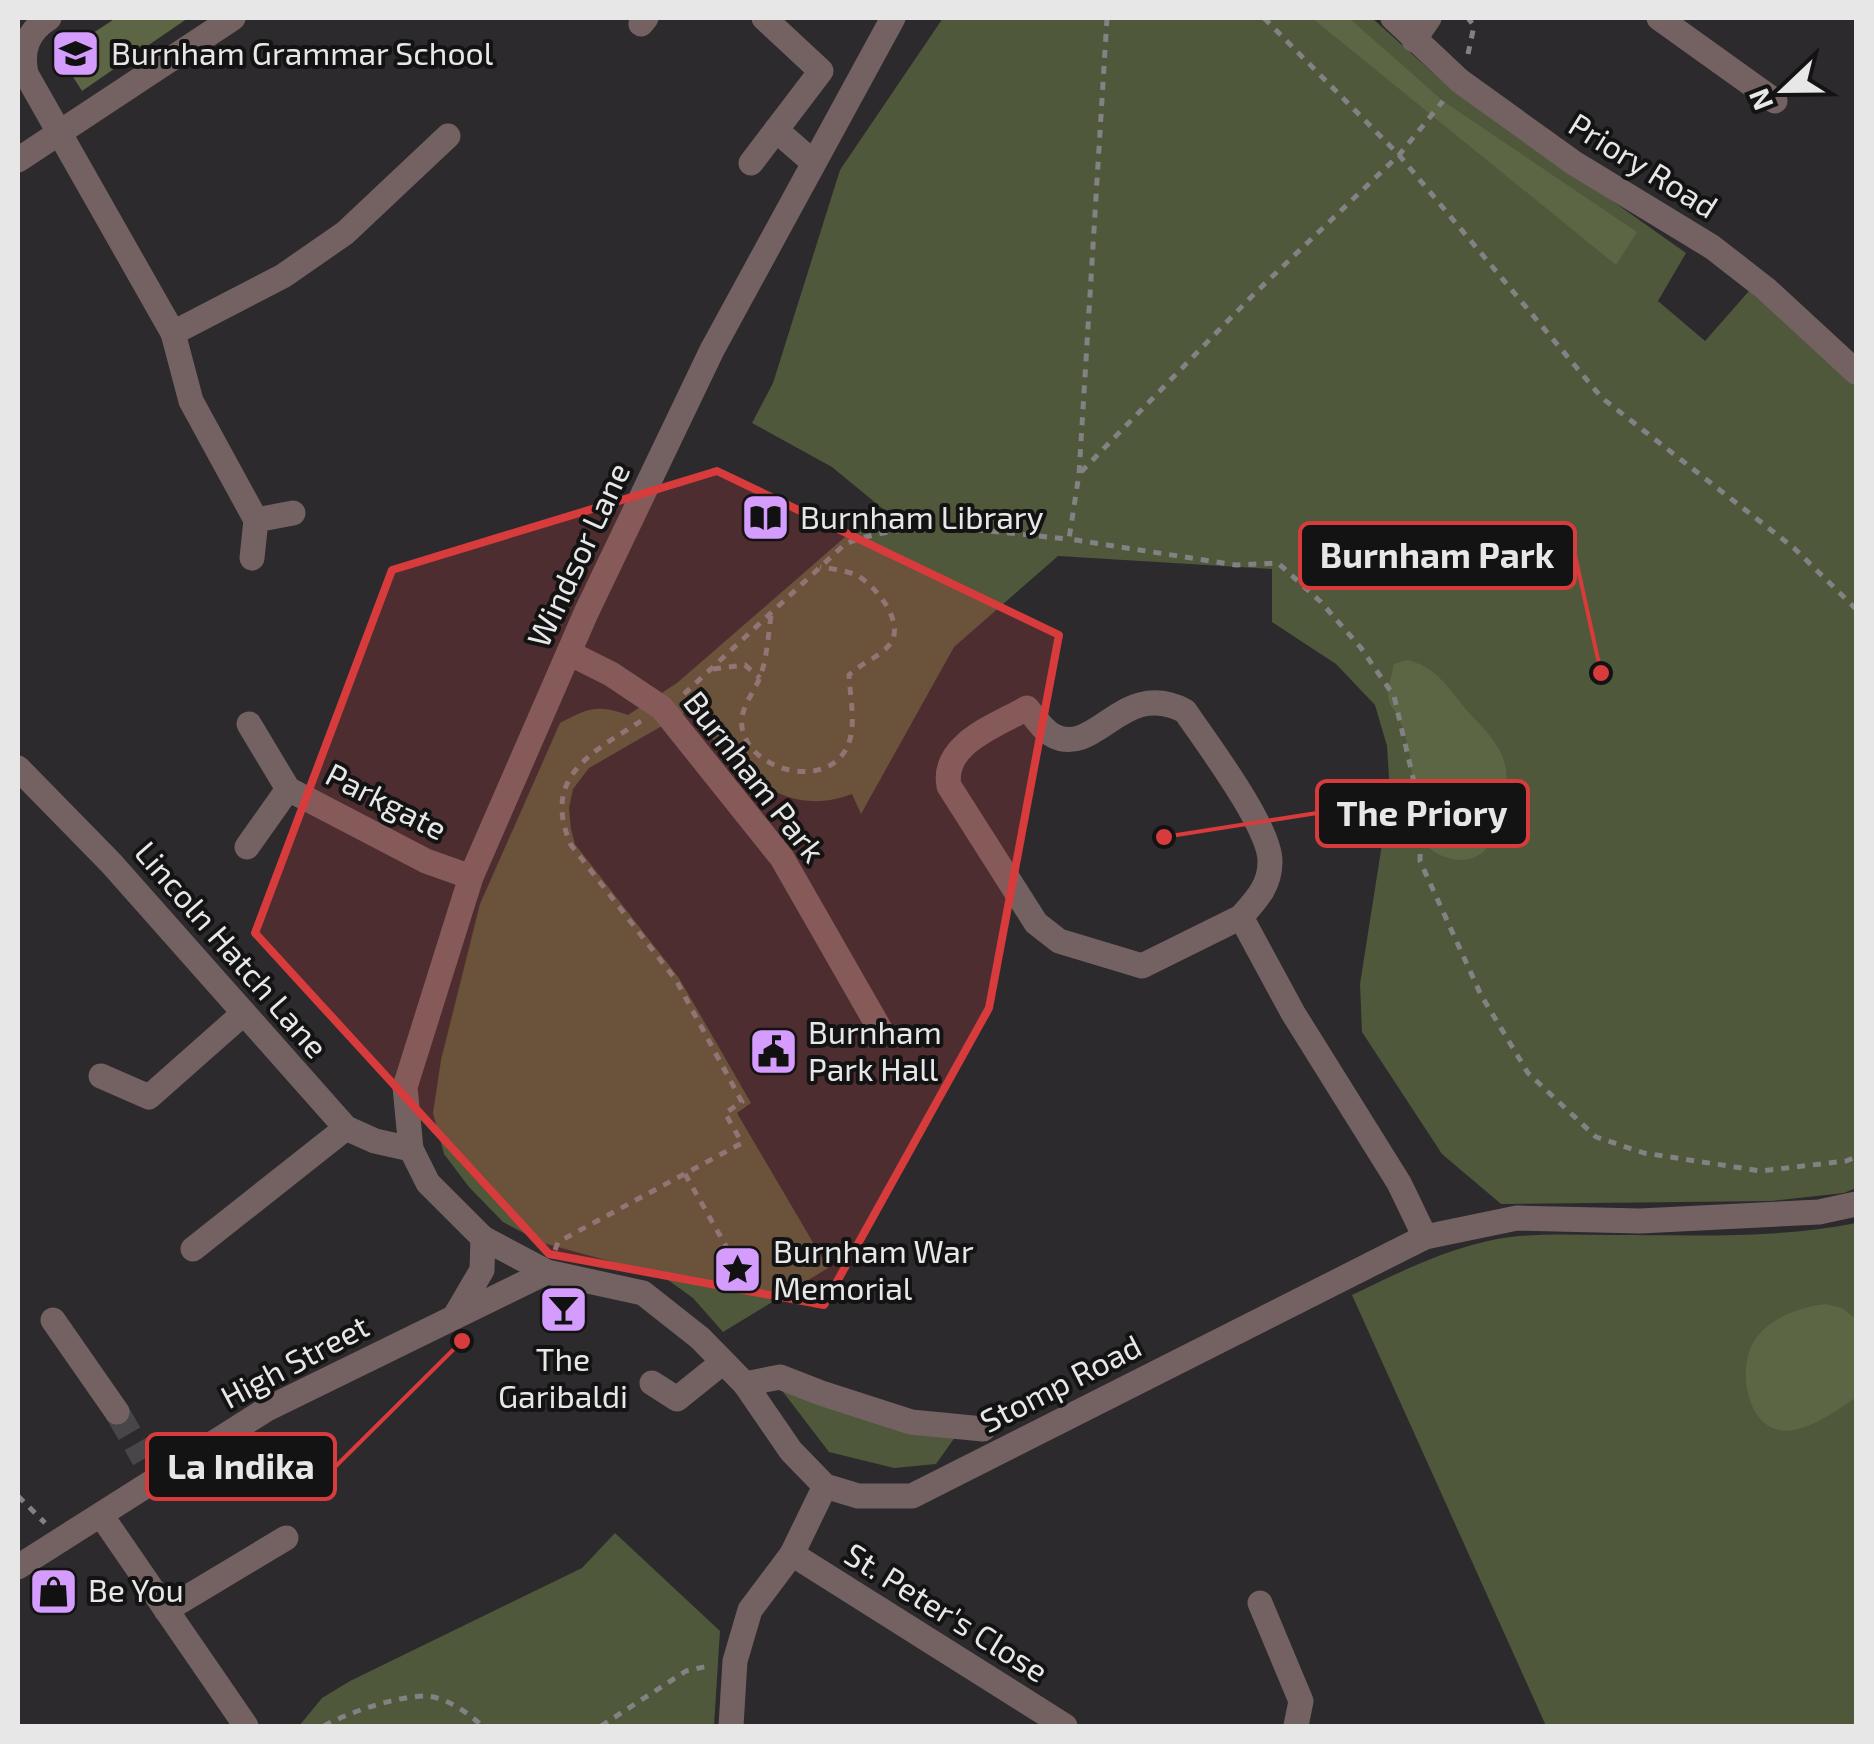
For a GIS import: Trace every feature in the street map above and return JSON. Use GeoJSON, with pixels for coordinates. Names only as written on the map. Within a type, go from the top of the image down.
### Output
{"type":"FeatureCollection","features":[{"type":"Feature","properties":{"kind":"street"},"geometry":{"type":"LineString","coordinates":[[49,18],[33,30],[21,51],[26,74],[173,332],[196,412],[256,520],[252,558]]}},
{"type":"Feature","properties":{"kind":"street"},"geometry":{"type":"LineString","coordinates":[[18,160],[233,18]]}},
{"type":"Feature","properties":{"kind":"street"},"geometry":{"type":"LineString","coordinates":[[751,163],[821,72],[764,18]]}},
{"type":"Feature","properties":{"kind":"street","name":"Windsor Lane"},"geometry":{"type":"LineString","coordinates":[[411,1149],[405,1087],[470,877],[569,653],[712,350],[893,18]]}},
{"type":"Feature","properties":{"kind":"street","name":"Priory Road"},"geometry":{"type":"LineString","coordinates":[[1393,18],[1460,81],[1574,163],[1712,247],[1856,372]]}},
{"type":"Feature","properties":{"kind":"street"},"geometry":{"type":"LineString","coordinates":[[1414,40],[1429,18]]}},
{"type":"Feature","properties":{"kind":"street"},"geometry":{"type":"LineString","coordinates":[[1659,18],[1774,100]]}},
{"type":"Feature","properties":{"kind":"street"},"geometry":{"type":"LineString","coordinates":[[776,130],[814,163]]}},
{"type":"Feature","properties":{"kind":"street"},"geometry":{"type":"LineString","coordinates":[[173,332],[282,276],[344,233],[448,136]]}},
{"type":"Feature","properties":{"kind":"street"},"geometry":{"type":"LineString","coordinates":[[256,520],[292,513]]}},
{"type":"Feature","properties":{"kind":"street","name":"Burnham Park"},"geometry":{"type":"LineString","coordinates":[[569,653],[611,674],[662,708],[782,858],[881,1030]]}},
{"type":"Feature","properties":{"kind":"street"},"geometry":{"type":"LineString","coordinates":[[1150,700],[1176,706],[1185,711],[1202,735],[1267,838],[1270,863],[1263,892],[1241,916],[1142,966],[1058,941],[1036,923],[949,786],[951,760],[960,748],[1027,708],[1053,736],[1068,740],[1085,736],[1150,700]]}},
{"type":"Feature","properties":{"kind":"street","name":"Parkgate"},"geometry":{"type":"LineString","coordinates":[[249,724],[288,789],[426,862],[470,877]]}},
{"type":"Feature","properties":{"kind":"street","name":"Lincoln Hatch Lane"},"geometry":{"type":"LineString","coordinates":[[18,768],[112,863],[346,1128],[411,1149]]}},
{"type":"Feature","properties":{"kind":"street"},"geometry":{"type":"LineString","coordinates":[[247,847],[288,789]]}},
{"type":"Feature","properties":{"kind":"street"},"geometry":{"type":"LineString","coordinates":[[1241,916],[1294,1013],[1399,1183],[1425,1237]]}},
{"type":"Feature","properties":{"kind":"street"},"geometry":{"type":"LineString","coordinates":[[100,1076],[149,1097],[244,1013]]}},
{"type":"Feature","properties":{"kind":"street"},"geometry":{"type":"LineString","coordinates":[[192,1248],[346,1128]]}},
{"type":"Feature","properties":{"kind":"street"},"geometry":{"type":"LineString","coordinates":[[411,1149],[428,1183],[483,1238],[547,1272],[644,1293],[700,1338],[745,1384],[791,1450],[825,1486],[792,1554],[750,1610],[735,1661],[731,1726]]}},
{"type":"Feature","properties":{"kind":"street","name":"Stomp Road"},"geometry":{"type":"LineString","coordinates":[[825,1486],[858,1496],[912,1496],[1425,1237],[1516,1218],[1640,1220],[1818,1212],[1856,1204]]}},
{"type":"Feature","properties":{"kind":"street"},"geometry":{"type":"LineString","coordinates":[[455,1316],[482,1270],[483,1238]]}},
{"type":"Feature","properties":{"kind":"street","name":"High Street"},"geometry":{"type":"LineString","coordinates":[[18,1566],[101,1515],[151,1469],[547,1272]]}},
{"type":"Feature","properties":{"kind":"street"},"geometry":{"type":"LineString","coordinates":[[53,1320],[117,1412]]}},
{"type":"Feature","properties":{"kind":"street"},"geometry":{"type":"LineString","coordinates":[[652,1383],[677,1399],[722,1362]]}},
{"type":"Feature","properties":{"kind":"street"},"geometry":{"type":"LineString","coordinates":[[745,1384],[780,1377],[911,1422],[982,1428]]}},
{"type":"Feature","properties":{"kind":"street"},"geometry":{"type":"LineString","coordinates":[[101,1515],[246,1726]]}},
{"type":"Feature","properties":{"kind":"street"},"geometry":{"type":"LineString","coordinates":[[166,1610],[286,1538]]}},
{"type":"Feature","properties":{"kind":"street","name":"St. Peter's Close"},"geometry":{"type":"LineString","coordinates":[[792,1554],[1065,1726]]}},
{"type":"Feature","properties":{"kind":"street"},"geometry":{"type":"LineString","coordinates":[[1260,1602],[1300,1700],[1296,1726]]}},
{"type":"Feature","properties":{"kind":"path"},"geometry":{"type":"LineString","coordinates":[[1069,539],[1079,474],[1107,18]]}},
{"type":"Feature","properties":{"kind":"path"},"geometry":{"type":"LineString","coordinates":[[1264,18],[1400,156],[1602,398],[1794,548],[1856,609]]}},
{"type":"Feature","properties":{"kind":"path"},"geometry":{"type":"LineString","coordinates":[[1079,474],[1254,294],[1400,156]]}},
{"type":"Feature","properties":{"kind":"path"},"geometry":{"type":"LineString","coordinates":[[547,1272],[558,1242],[742,1143],[725,1113],[742,1102],[676,980],[571,845],[564,830],[565,783],[580,762],[714,670],[845,544],[885,530],[951,530],[1069,539],[1236,565],[1278,563],[1321,602],[1361,648],[1394,696],[1421,812],[1420,861],[1481,995],[1528,1073],[1596,1137],[1644,1153],[1762,1171],[1856,1157]]}},
{"type":"Feature","properties":{"kind":"path"},"geometry":{"type":"LineString","coordinates":[[771,613],[760,678],[741,716],[747,742],[776,765],[798,772],[816,772],[832,765],[851,737],[849,675],[882,650],[894,632],[888,610],[870,584],[849,572],[820,567]]}},
{"type":"Feature","properties":{"kind":"path"},"geometry":{"type":"LineString","coordinates":[[714,670],[745,666],[760,678]]}},
{"type":"Feature","properties":{"kind":"path"},"geometry":{"type":"LineString","coordinates":[[685,1174],[735,1262]]}},
{"type":"Feature","properties":{"kind":"path"},"geometry":{"type":"LineString","coordinates":[[18,1496],[61,1539]]}},
{"type":"Feature","properties":{"kind":"path"},"geometry":{"type":"LineString","coordinates":[[601,1726],[686,1671],[735,1661]]}},
{"type":"Feature","properties":{"kind":"path"},"geometry":{"type":"LineString","coordinates":[[324,1726],[371,1707],[428,1696],[468,1712],[482,1726]]}},
{"type":"Feature","properties":{"kind":"highlighted area"},"geometry":{"type":"Polygon","coordinates":[[[717,471],[1059,635],[989,1008],[824,1305],[549,1254],[255,933],[392,570],[717,471]]]}},
{"type":"Feature","properties":{"kind":"green space"},"geometry":{"type":"Polygon","coordinates":[[[116,18],[188,18],[82,91],[59,55],[116,18]]]}},
{"type":"Feature","properties":{"kind":"green space"},"geometry":{"type":"Polygon","coordinates":[[[943,18],[1372,18],[1441,80],[1686,253],[1658,301],[1705,341],[1749,291],[1836,363],[1856,387],[1856,1188],[1844,1193],[1772,1201],[1501,1204],[1442,1154],[1362,1032],[1360,984],[1390,793],[1387,746],[1375,705],[1336,664],[1272,622],[1272,569],[1058,556],[954,647],[861,814],[852,794],[825,801],[801,800],[759,782],[688,711],[589,768],[573,789],[569,808],[575,844],[679,978],[751,1103],[737,1113],[828,1268],[723,1332],[693,1298],[661,1275],[543,1243],[503,1222],[469,1187],[444,1154],[433,1113],[441,1060],[480,904],[560,723],[593,709],[628,715],[677,683],[860,524],[894,518],[832,467],[752,423],[773,383],[840,170],[943,18]]]}},
{"type":"Feature","properties":{"kind":"green space"},"geometry":{"type":"Polygon","coordinates":[[[1312,18],[1349,18],[1443,101],[1637,232],[1616,265],[1312,18]]]}},
{"type":"Feature","properties":{"kind":"green space"},"geometry":{"type":"Polygon","coordinates":[[[1407,660],[1440,678],[1490,736],[1504,761],[1506,788],[1501,812],[1489,845],[1476,857],[1458,860],[1439,854],[1423,842],[1415,827],[1408,747],[1388,698],[1394,664],[1407,660]]]}},
{"type":"Feature","properties":{"kind":"green space"},"geometry":{"type":"Polygon","coordinates":[[[1856,1223],[1856,1726],[1546,1726],[1352,1295],[1435,1257],[1503,1238],[1765,1234],[1856,1223]]]}},
{"type":"Feature","properties":{"kind":"green space"},"geometry":{"type":"Polygon","coordinates":[[[1826,1304],[1842,1308],[1856,1319],[1856,1397],[1805,1427],[1787,1431],[1773,1428],[1754,1411],[1749,1398],[1746,1369],[1753,1343],[1785,1315],[1826,1304]]]}},
{"type":"Feature","properties":{"kind":"green space"},"geometry":{"type":"Polygon","coordinates":[[[777,1384],[965,1423],[936,1464],[894,1468],[829,1452],[777,1384]]]}},
{"type":"Feature","properties":{"kind":"green space"},"geometry":{"type":"Polygon","coordinates":[[[615,1533],[720,1631],[714,1726],[299,1726],[322,1698],[350,1681],[582,1568],[615,1533]]]}},
{"type":"Feature","properties":{"kind":"tunnel"},"geometry":{"type":"LineString","coordinates":[[117,1412],[144,1459]]}},
{"type":"Feature","properties":{"kind":"place","name":"Burnham Grammar School"},"geometry":{"type":"Point","coordinates":[76,54]}},
{"type":"Feature","properties":{"kind":"place","name":"Burnham Library"},"geometry":{"type":"Point","coordinates":[765,518]}},
{"type":"Feature","properties":{"kind":"place","name":"Burnham Park"},"geometry":{"type":"Point","coordinates":[1601,673]}},
{"type":"Feature","properties":{"kind":"place","name":"The Priory"},"geometry":{"type":"Point","coordinates":[1164,837]}},
{"type":"Feature","properties":{"kind":"place","name":"Burnham Park Hall"},"geometry":{"type":"Point","coordinates":[773,1051]}},
{"type":"Feature","properties":{"kind":"place","name":"Burnham War Memorial"},"geometry":{"type":"Point","coordinates":[738,1270]}},
{"type":"Feature","properties":{"kind":"place","name":"The Garibaldi"},"geometry":{"type":"Point","coordinates":[563,1310]}},
{"type":"Feature","properties":{"kind":"place","name":"La Indika"},"geometry":{"type":"Point","coordinates":[462,1341]}},
{"type":"Feature","properties":{"kind":"place","name":"Be You"},"geometry":{"type":"Point","coordinates":[53,1591]}}]}
